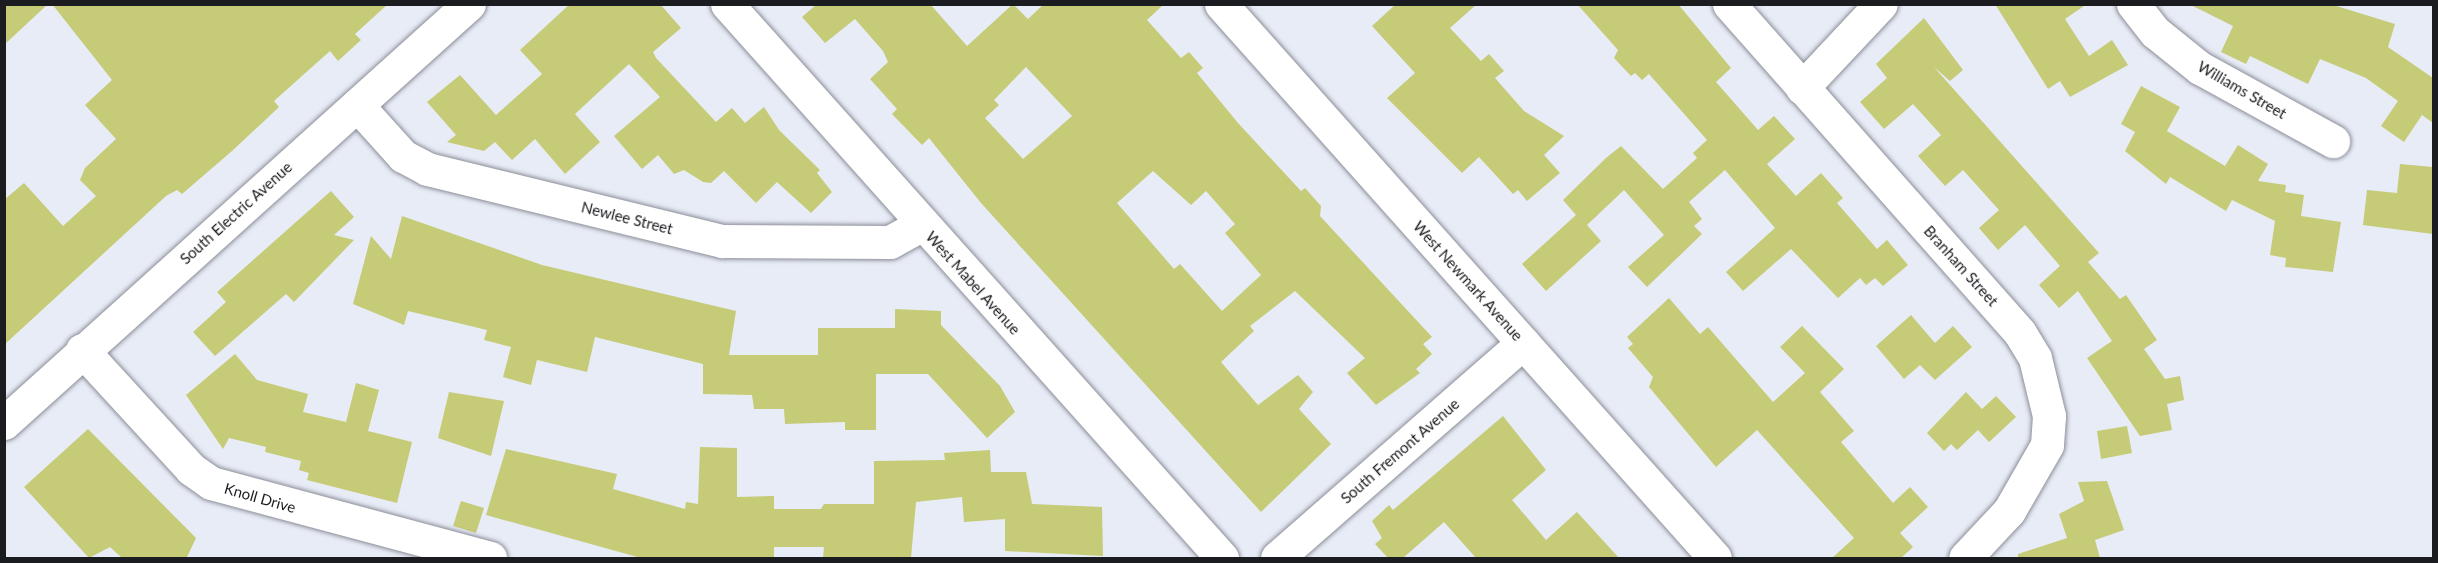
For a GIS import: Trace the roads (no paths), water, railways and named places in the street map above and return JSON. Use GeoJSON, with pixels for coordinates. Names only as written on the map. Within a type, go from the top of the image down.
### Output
{"type":"FeatureCollection","features":[{"type":"Feature","properties":{"kind":"street","name":"South Electric Avenue"},"geometry":{"type":"LineString","coordinates":[[4,423],[82,350],[469,4]]}},
{"type":"Feature","properties":{"kind":"street","name":"West Mabel Avenue"},"geometry":{"type":"LineString","coordinates":[[727,4],[921,225],[1222,558]]}},
{"type":"Feature","properties":{"kind":"street","name":"West Newmark Avenue"},"geometry":{"type":"LineString","coordinates":[[1221,4],[1715,558]]}},
{"type":"Feature","properties":{"kind":"street","name":"Branham Street"},"geometry":{"type":"LineString","coordinates":[[1729,4],[2020,333],[2042,377],[2049,416],[2047,445],[2009,511],[1965,558]]}},
{"type":"Feature","properties":{"kind":"street"},"geometry":{"type":"LineString","coordinates":[[1802,88],[1881,4]]}},
{"type":"Feature","properties":{"kind":"street","name":"Williams Street"},"geometry":{"type":"LineString","coordinates":[[2133,4],[2155,32],[2200,68],[2332,141]]}},
{"type":"Feature","properties":{"kind":"street","name":"Newlee Street"},"geometry":{"type":"LineString","coordinates":[[357,105],[403,156],[427,169],[722,241],[890,242],[921,225]]}},
{"type":"Feature","properties":{"kind":"street","name":"South Fremont Avenue"},"geometry":{"type":"LineString","coordinates":[[1277,558],[1523,343]]}},
{"type":"Feature","properties":{"kind":"street","name":"Knoll Drive"},"geometry":{"type":"LineString","coordinates":[[82,350],[190,469],[211,483],[490,558]]}}]}
